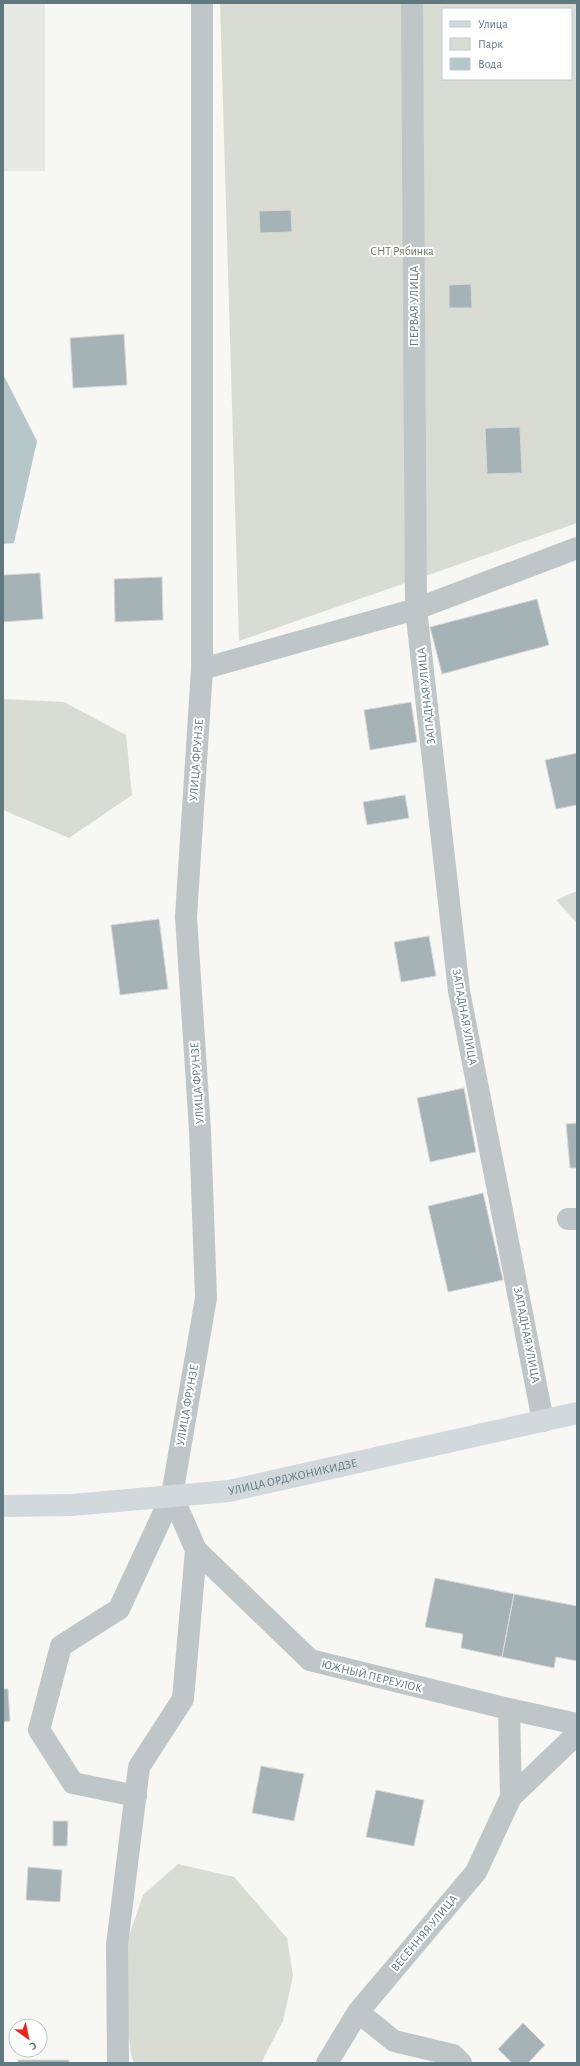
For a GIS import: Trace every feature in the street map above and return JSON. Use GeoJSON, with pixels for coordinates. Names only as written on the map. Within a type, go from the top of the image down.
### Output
{"type":"FeatureCollection","features":[{"type":"Feature","properties":{"kind":"main road","name":"УЛИЦА ОРДЖОНИКИДЗЕ"},"geometry":{"type":"LineString","coordinates":[[3,1506],[72,1505],[172,1495],[229,1492],[577,1413]]}},
{"type":"Feature","properties":{"kind":"street","name":"УЛИЦА ФРУНЗЕ"},"geometry":{"type":"LineString","coordinates":[[136,1796],[73,1783],[39,1730],[61,1646],[119,1609],[172,1495],[206,1298],[200,1130],[186,917],[202,669],[202,3]]}},
{"type":"Feature","properties":{"kind":"street","name":"ПЕРВАЯ УЛИЦА"},"geometry":{"type":"LineString","coordinates":[[412,3],[416,609]]}},
{"type":"Feature","properties":{"kind":"street"},"geometry":{"type":"LineString","coordinates":[[202,669],[416,609],[577,548]]}},
{"type":"Feature","properties":{"kind":"street","name":"ЗАПАДНАЯ УЛИЦА"},"geometry":{"type":"LineString","coordinates":[[416,609],[459,991],[543,1421]]}},
{"type":"Feature","properties":{"kind":"street","name":"ЮЖНЫЙ ПЕРЕУЛОК"},"geometry":{"type":"LineString","coordinates":[[172,1495],[196,1550],[310,1660],[509,1709],[577,1724]]}},
{"type":"Feature","properties":{"kind":"street"},"geometry":{"type":"LineString","coordinates":[[118,2063],[117,1944],[139,1767],[183,1699],[196,1550]]}},
{"type":"Feature","properties":{"kind":"street","name":"ВЕСЕННЯЯ УЛИЦА"},"geometry":{"type":"LineString","coordinates":[[509,1709],[511,1797]]}},
{"type":"Feature","properties":{"kind":"street","name":"ВЕСЕННЯЯ УЛИЦА"},"geometry":{"type":"LineString","coordinates":[[327,2063],[358,2012],[476,1872],[511,1797],[577,1734]]}},
{"type":"Feature","properties":{"kind":"street"},"geometry":{"type":"LineString","coordinates":[[358,2012],[394,2040],[453,2055],[461,2063]]}},
{"type":"Feature","properties":{"kind":"shaded area"},"geometry":{"type":"Polygon","coordinates":[[[3,3],[45,3],[45,171],[3,171],[3,3]]]}},
{"type":"Feature","properties":{"kind":"green space","name":"СНТ Рябинка"},"geometry":{"type":"Polygon","coordinates":[[[220,3],[577,3],[577,523],[239,641],[220,3]]]}},
{"type":"Feature","properties":{"kind":"green space"},"geometry":{"type":"Polygon","coordinates":[[[3,699],[64,702],[126,735],[132,795],[69,838],[3,810],[3,699]]]}},
{"type":"Feature","properties":{"kind":"green space"},"geometry":{"type":"Polygon","coordinates":[[[577,891],[577,923],[556,900],[577,891]]]}},
{"type":"Feature","properties":{"kind":"green space"},"geometry":{"type":"Polygon","coordinates":[[[178,1864],[234,1877],[287,1938],[293,1976],[283,2021],[261,2063],[134,2063],[131,2055],[125,2001],[126,1945],[143,1895],[178,1864]]]}},
{"type":"Feature","properties":{"kind":"water"},"geometry":{"type":"Polygon","coordinates":[[[3,374],[37,441],[14,543],[3,544],[3,374]]]}},
{"type":"Feature","properties":{"kind":"building"},"geometry":{"type":"Polygon","coordinates":[[[291,210],[292,232],[260,233],[259,211],[291,210]]]}},
{"type":"Feature","properties":{"kind":"building"},"geometry":{"type":"Polygon","coordinates":[[[471,284],[472,308],[449,308],[449,285],[471,284]]]}},
{"type":"Feature","properties":{"kind":"building"},"geometry":{"type":"Polygon","coordinates":[[[124,334],[127,385],[73,388],[70,338],[124,334]]]}},
{"type":"Feature","properties":{"kind":"building"},"geometry":{"type":"Polygon","coordinates":[[[520,427],[522,473],[487,474],[485,428],[520,427]]]}},
{"type":"Feature","properties":{"kind":"building"},"geometry":{"type":"Polygon","coordinates":[[[40,573],[43,619],[3,622],[3,575],[40,573]]]}},
{"type":"Feature","properties":{"kind":"building"},"geometry":{"type":"Polygon","coordinates":[[[162,577],[163,620],[115,622],[114,579],[162,577]]]}},
{"type":"Feature","properties":{"kind":"building"},"geometry":{"type":"Polygon","coordinates":[[[537,599],[549,645],[442,674],[430,627],[537,599]]]}},
{"type":"Feature","properties":{"kind":"building"},"geometry":{"type":"Polygon","coordinates":[[[411,702],[417,742],[370,750],[364,710],[411,702]]]}},
{"type":"Feature","properties":{"kind":"building"},"geometry":{"type":"Polygon","coordinates":[[[577,753],[577,805],[556,809],[545,760],[577,753]]]}},
{"type":"Feature","properties":{"kind":"building"},"geometry":{"type":"Polygon","coordinates":[[[405,795],[409,818],[367,825],[363,802],[405,795]]]}},
{"type":"Feature","properties":{"kind":"building"},"geometry":{"type":"Polygon","coordinates":[[[159,919],[168,989],[120,995],[111,925],[159,919]]]}},
{"type":"Feature","properties":{"kind":"building"},"geometry":{"type":"Polygon","coordinates":[[[429,936],[436,976],[401,982],[394,942],[429,936]]]}},
{"type":"Feature","properties":{"kind":"building"},"geometry":{"type":"Polygon","coordinates":[[[464,1088],[476,1152],[430,1162],[417,1098],[464,1088]]]}},
{"type":"Feature","properties":{"kind":"building"},"geometry":{"type":"Polygon","coordinates":[[[577,1123],[577,1168],[570,1168],[566,1124],[577,1123]]]}},
{"type":"Feature","properties":{"kind":"building"},"geometry":{"type":"Polygon","coordinates":[[[483,1193],[503,1280],[448,1292],[428,1206],[483,1193]]]}},
{"type":"Feature","properties":{"kind":"building"},"geometry":{"type":"Polygon","coordinates":[[[435,1578],[514,1594],[502,1657],[461,1648],[463,1634],[425,1627],[435,1578]]]}},
{"type":"Feature","properties":{"kind":"building"},"geometry":{"type":"Polygon","coordinates":[[[514,1594],[577,1606],[577,1661],[556,1657],[554,1668],[502,1657],[514,1594]]]}},
{"type":"Feature","properties":{"kind":"building"},"geometry":{"type":"Polygon","coordinates":[[[3,1689],[8,1689],[10,1721],[3,1722],[3,1689]]]}},
{"type":"Feature","properties":{"kind":"building"},"geometry":{"type":"Polygon","coordinates":[[[261,1766],[304,1774],[294,1821],[252,1813],[261,1766]]]}},
{"type":"Feature","properties":{"kind":"building"},"geometry":{"type":"Polygon","coordinates":[[[376,1790],[424,1800],[414,1846],[366,1837],[376,1790]]]}},
{"type":"Feature","properties":{"kind":"building"},"geometry":{"type":"Polygon","coordinates":[[[53,1821],[68,1821],[67,1846],[53,1846],[53,1821]]]}},
{"type":"Feature","properties":{"kind":"building"},"geometry":{"type":"Polygon","coordinates":[[[28,1867],[62,1870],[60,1902],[26,1900],[28,1867]]]}},
{"type":"Feature","properties":{"kind":"building"},"geometry":{"type":"Polygon","coordinates":[[[523,2023],[545,2045],[528,2063],[512,2063],[498,2049],[523,2023]]]}},
{"type":"Feature","properties":{"kind":"building"},"geometry":{"type":"Polygon","coordinates":[[[18,2060],[69,2060],[69,2063],[18,2063],[18,2060]]]}}]}
